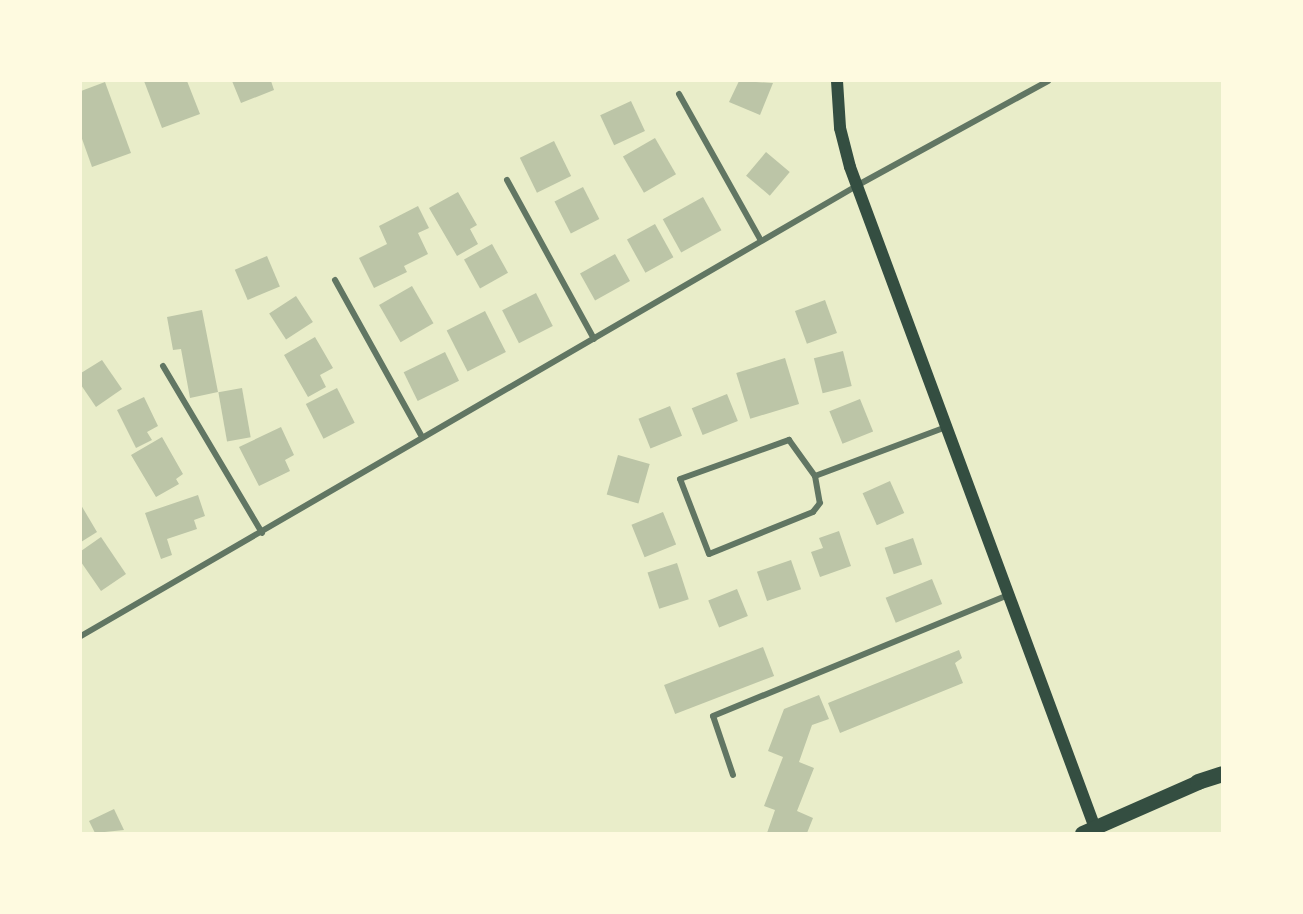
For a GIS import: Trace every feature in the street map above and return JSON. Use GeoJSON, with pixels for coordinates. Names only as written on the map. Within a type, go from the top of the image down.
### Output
{"type":"FeatureCollection","features":[{"type":"Feature","properties":{"kind":"highway"},"geometry":{"type":"LineString","coordinates":[[1198,782],[1222,774]]}},
{"type":"Feature","properties":{"kind":"main road"},"geometry":{"type":"LineString","coordinates":[[837,81],[840,128],[858,185],[946,427],[1010,594],[1089,830],[1198,782]]}},
{"type":"Feature","properties":{"kind":"street"},"geometry":{"type":"LineString","coordinates":[[81,636],[858,185],[1048,81]]}},
{"type":"Feature","properties":{"kind":"street"},"geometry":{"type":"LineString","coordinates":[[679,94],[761,241]]}},
{"type":"Feature","properties":{"kind":"street"},"geometry":{"type":"LineString","coordinates":[[507,180],[594,339]]}},
{"type":"Feature","properties":{"kind":"street"},"geometry":{"type":"LineString","coordinates":[[335,280],[422,437]]}},
{"type":"Feature","properties":{"kind":"street"},"geometry":{"type":"LineString","coordinates":[[163,366],[262,532]]}},
{"type":"Feature","properties":{"kind":"street"},"geometry":{"type":"LineString","coordinates":[[815,476],[946,427]]}},
{"type":"Feature","properties":{"kind":"street"},"geometry":{"type":"LineString","coordinates":[[789,440],[799,449],[815,476],[820,503],[813,512],[709,554],[680,479],[789,440]]}},
{"type":"Feature","properties":{"kind":"street"},"geometry":{"type":"LineString","coordinates":[[734,775],[713,716],[1010,594]]}},
{"type":"Feature","properties":{"kind":"building"},"geometry":{"type":"Polygon","coordinates":[[[144,81],[187,81],[200,114],[162,128],[144,81]]]}},
{"type":"Feature","properties":{"kind":"building"},"geometry":{"type":"Polygon","coordinates":[[[232,81],[271,81],[274,90],[241,103],[232,81]]]}},
{"type":"Feature","properties":{"kind":"building"},"geometry":{"type":"Polygon","coordinates":[[[739,81],[773,83],[760,115],[729,102],[739,81]]]}},
{"type":"Feature","properties":{"kind":"building"},"geometry":{"type":"Polygon","coordinates":[[[105,82],[131,153],[92,167],[81,136],[81,91],[105,82]]]}},
{"type":"Feature","properties":{"kind":"building"},"geometry":{"type":"Polygon","coordinates":[[[631,101],[645,131],[614,145],[600,115],[631,101]]]}},
{"type":"Feature","properties":{"kind":"building"},"geometry":{"type":"Polygon","coordinates":[[[655,138],[676,174],[644,193],[623,156],[655,138]]]}},
{"type":"Feature","properties":{"kind":"building"},"geometry":{"type":"Polygon","coordinates":[[[554,141],[571,176],[537,193],[520,158],[554,141]]]}},
{"type":"Feature","properties":{"kind":"building"},"geometry":{"type":"Polygon","coordinates":[[[766,152],[790,172],[770,196],[746,176],[766,152]]]}},
{"type":"Feature","properties":{"kind":"building"},"geometry":{"type":"Polygon","coordinates":[[[583,187],[599,219],[571,234],[554,202],[583,187]]]}},
{"type":"Feature","properties":{"kind":"building"},"geometry":{"type":"Polygon","coordinates":[[[458,192],[477,225],[470,229],[478,244],[457,256],[429,208],[458,192]]]}},
{"type":"Feature","properties":{"kind":"building"},"geometry":{"type":"Polygon","coordinates":[[[703,197],[721,230],[681,253],[663,219],[703,197]]]}},
{"type":"Feature","properties":{"kind":"building"},"geometry":{"type":"Polygon","coordinates":[[[418,206],[429,228],[418,233],[428,254],[404,266],[407,272],[374,288],[359,258],[387,244],[379,226],[418,206]]]}},
{"type":"Feature","properties":{"kind":"building"},"geometry":{"type":"Polygon","coordinates":[[[655,224],[673,257],[645,273],[627,240],[655,224]]]}},
{"type":"Feature","properties":{"kind":"building"},"geometry":{"type":"Polygon","coordinates":[[[492,244],[508,273],[480,288],[464,260],[492,244]]]}},
{"type":"Feature","properties":{"kind":"building"},"geometry":{"type":"Polygon","coordinates":[[[615,254],[630,281],[595,301],[580,273],[615,254]]]}},
{"type":"Feature","properties":{"kind":"building"},"geometry":{"type":"Polygon","coordinates":[[[267,256],[280,286],[248,300],[235,270],[267,256]]]}},
{"type":"Feature","properties":{"kind":"building"},"geometry":{"type":"Polygon","coordinates":[[[412,286],[434,323],[401,342],[379,305],[412,286]]]}},
{"type":"Feature","properties":{"kind":"building"},"geometry":{"type":"Polygon","coordinates":[[[536,293],[553,326],[519,343],[502,310],[536,293]]]}},
{"type":"Feature","properties":{"kind":"building"},"geometry":{"type":"Polygon","coordinates":[[[296,296],[313,322],[286,339],[269,313],[296,296]]]}},
{"type":"Feature","properties":{"kind":"building"},"geometry":{"type":"Polygon","coordinates":[[[825,300],[837,333],[807,344],[795,311],[825,300]]]}},
{"type":"Feature","properties":{"kind":"building"},"geometry":{"type":"Polygon","coordinates":[[[202,310],[218,392],[190,398],[181,349],[173,350],[167,317],[202,310]]]}},
{"type":"Feature","properties":{"kind":"building"},"geometry":{"type":"Polygon","coordinates":[[[485,311],[506,352],[468,372],[447,331],[485,311]]]}},
{"type":"Feature","properties":{"kind":"building"},"geometry":{"type":"Polygon","coordinates":[[[315,337],[333,368],[320,375],[326,387],[308,397],[284,355],[315,337]]]}},
{"type":"Feature","properties":{"kind":"building"},"geometry":{"type":"Polygon","coordinates":[[[843,351],[852,386],[823,393],[814,358],[843,351]]]}},
{"type":"Feature","properties":{"kind":"building"},"geometry":{"type":"Polygon","coordinates":[[[445,352],[459,381],[418,401],[404,372],[445,352]]]}},
{"type":"Feature","properties":{"kind":"building"},"geometry":{"type":"Polygon","coordinates":[[[785,358],[799,404],[750,419],[736,373],[785,358]]]}},
{"type":"Feature","properties":{"kind":"building"},"geometry":{"type":"Polygon","coordinates":[[[102,360],[122,389],[96,407],[81,385],[81,373],[102,360]]]}},
{"type":"Feature","properties":{"kind":"building"},"geometry":{"type":"Polygon","coordinates":[[[242,388],[251,437],[227,441],[218,392],[242,388]]]}},
{"type":"Feature","properties":{"kind":"building"},"geometry":{"type":"Polygon","coordinates":[[[337,388],[355,423],[324,439],[306,404],[337,388]]]}},
{"type":"Feature","properties":{"kind":"building"},"geometry":{"type":"Polygon","coordinates":[[[727,394],[738,421],[703,435],[692,408],[727,394]]]}},
{"type":"Feature","properties":{"kind":"building"},"geometry":{"type":"Polygon","coordinates":[[[144,397],[158,426],[147,432],[152,440],[136,448],[117,410],[144,397]]]}},
{"type":"Feature","properties":{"kind":"building"},"geometry":{"type":"Polygon","coordinates":[[[860,399],[873,431],[843,444],[829,411],[860,399]]]}},
{"type":"Feature","properties":{"kind":"building"},"geometry":{"type":"Polygon","coordinates":[[[670,406],[682,436],[650,448],[638,419],[670,406]]]}},
{"type":"Feature","properties":{"kind":"building"},"geometry":{"type":"Polygon","coordinates":[[[281,427],[294,455],[285,460],[290,471],[259,486],[239,447],[281,427]]]}},
{"type":"Feature","properties":{"kind":"building"},"geometry":{"type":"Polygon","coordinates":[[[162,437],[183,474],[176,479],[179,484],[156,497],[131,455],[162,437]]]}},
{"type":"Feature","properties":{"kind":"building"},"geometry":{"type":"Polygon","coordinates":[[[618,455],[650,464],[638,504],[607,494],[618,455]]]}},
{"type":"Feature","properties":{"kind":"building"},"geometry":{"type":"Polygon","coordinates":[[[890,481],[904,513],[877,525],[863,493],[890,481]]]}},
{"type":"Feature","properties":{"kind":"building"},"geometry":{"type":"Polygon","coordinates":[[[198,495],[205,516],[194,520],[197,529],[167,539],[172,555],[161,559],[145,513],[198,495]]]}},
{"type":"Feature","properties":{"kind":"building"},"geometry":{"type":"Polygon","coordinates":[[[81,505],[97,532],[81,542],[81,505]]]}},
{"type":"Feature","properties":{"kind":"building"},"geometry":{"type":"Polygon","coordinates":[[[663,512],[676,544],[645,557],[631,525],[663,512]]]}},
{"type":"Feature","properties":{"kind":"building"},"geometry":{"type":"Polygon","coordinates":[[[839,531],[851,566],[820,577],[811,552],[823,548],[819,538],[839,531]]]}},
{"type":"Feature","properties":{"kind":"building"},"geometry":{"type":"Polygon","coordinates":[[[101,537],[126,574],[101,591],[81,562],[81,551],[101,537]]]}},
{"type":"Feature","properties":{"kind":"building"},"geometry":{"type":"Polygon","coordinates":[[[913,538],[922,564],[894,574],[885,548],[913,538]]]}},
{"type":"Feature","properties":{"kind":"building"},"geometry":{"type":"Polygon","coordinates":[[[791,560],[801,589],[767,601],[757,572],[791,560]]]}},
{"type":"Feature","properties":{"kind":"building"},"geometry":{"type":"Polygon","coordinates":[[[677,563],[689,599],[659,609],[648,573],[677,563]]]}},
{"type":"Feature","properties":{"kind":"building"},"geometry":{"type":"Polygon","coordinates":[[[932,579],[942,604],[896,623],[886,598],[932,579]]]}},
{"type":"Feature","properties":{"kind":"building"},"geometry":{"type":"Polygon","coordinates":[[[737,589],[748,616],[719,628],[708,601],[737,589]]]}},
{"type":"Feature","properties":{"kind":"building"},"geometry":{"type":"Polygon","coordinates":[[[763,647],[774,676],[675,714],[664,685],[763,647]]]}},
{"type":"Feature","properties":{"kind":"building"},"geometry":{"type":"Polygon","coordinates":[[[959,650],[962,658],[955,663],[963,683],[840,733],[828,703],[959,650]]]}},
{"type":"Feature","properties":{"kind":"building"},"geometry":{"type":"Polygon","coordinates":[[[819,695],[829,719],[812,725],[799,762],[814,768],[797,811],[813,818],[807,833],[767,833],[775,810],[764,806],[783,757],[768,751],[784,709],[819,695]]]}},
{"type":"Feature","properties":{"kind":"building"},"geometry":{"type":"Polygon","coordinates":[[[114,809],[124,830],[95,833],[89,821],[114,809]]]}}]}
